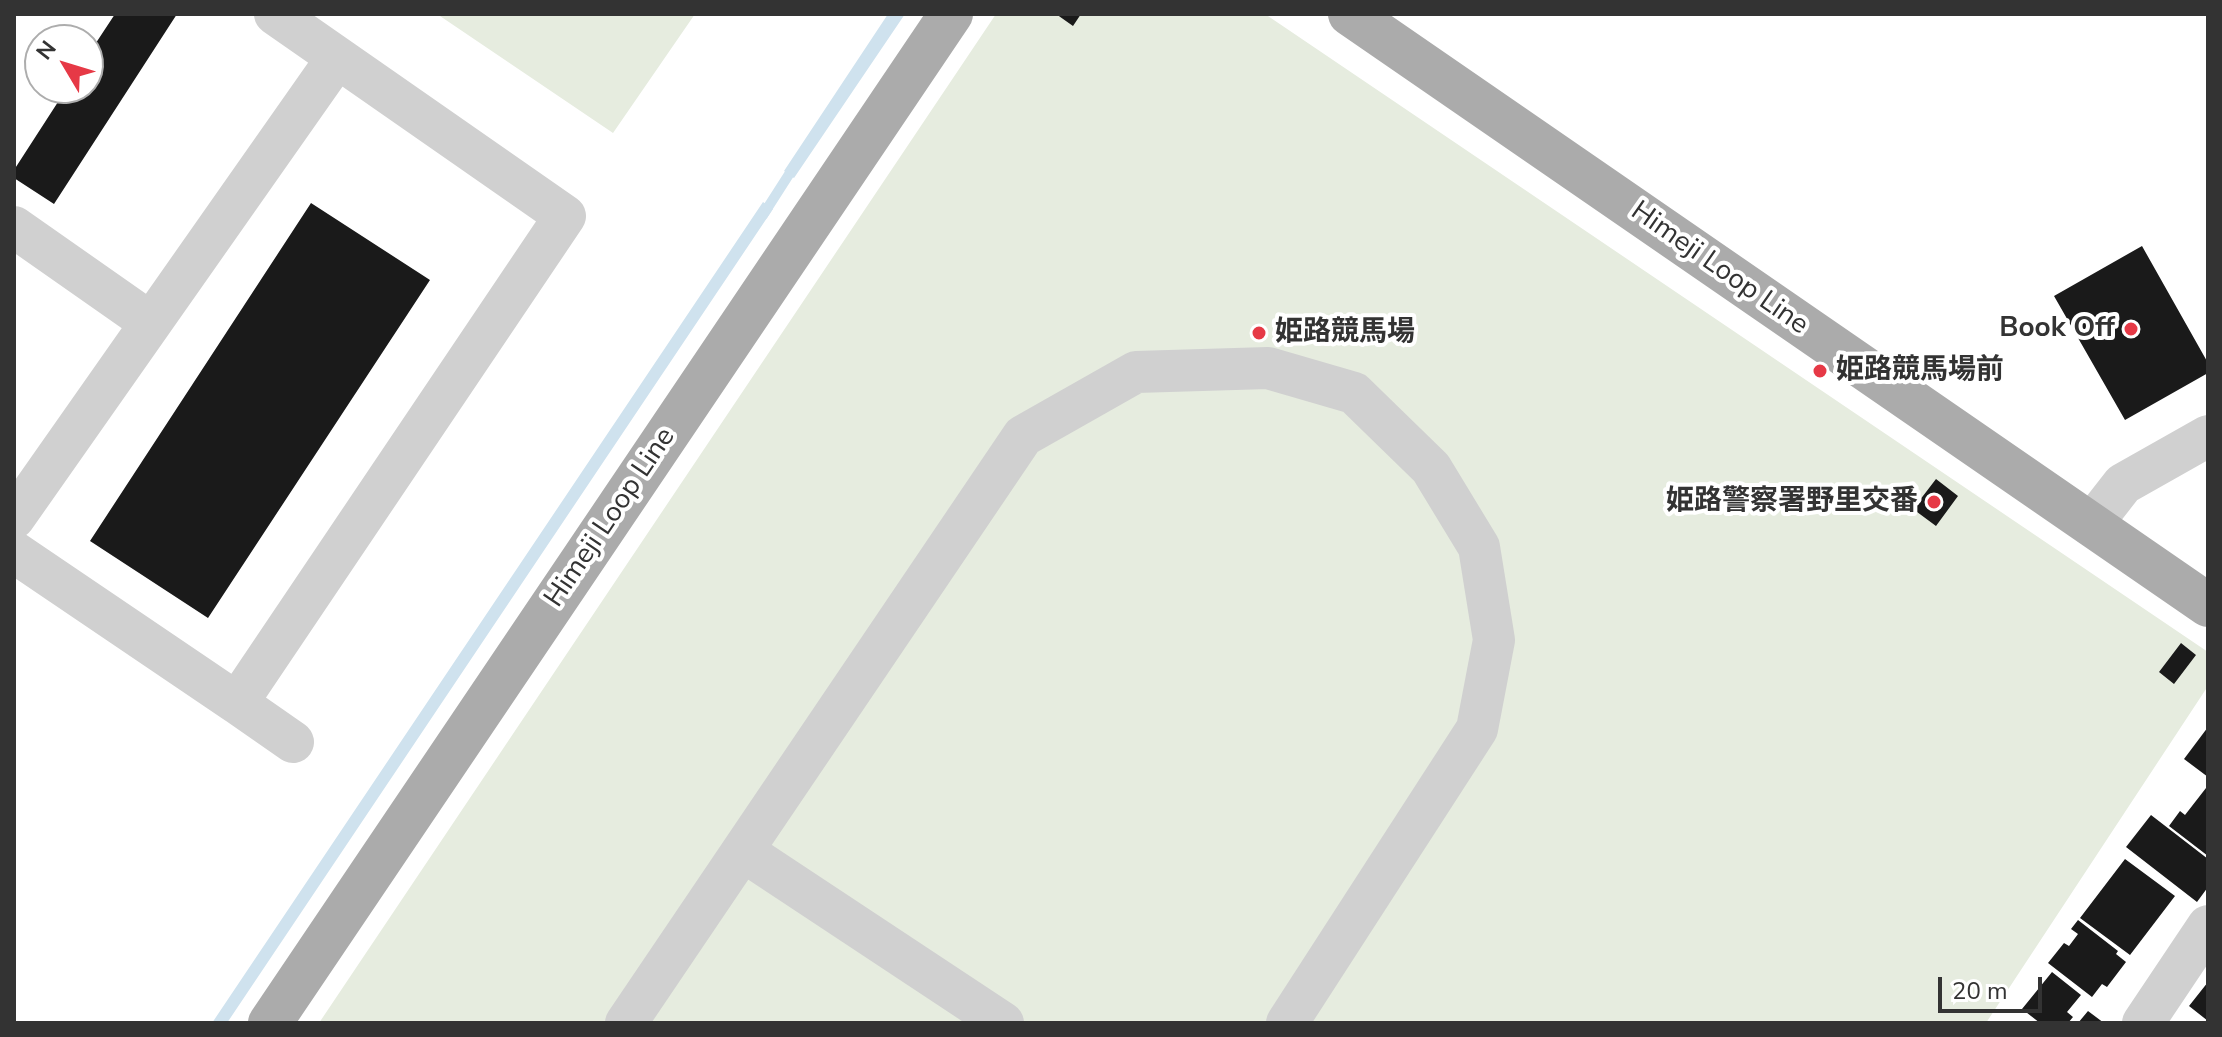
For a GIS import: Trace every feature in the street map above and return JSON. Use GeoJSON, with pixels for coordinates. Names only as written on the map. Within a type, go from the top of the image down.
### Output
{"type":"FeatureCollection","features":[{"type":"Feature","properties":{"kind":"main road","name":"Himeji Loop Line"},"geometry":{"type":"LineString","coordinates":[[270,1023],[951,14]]}},
{"type":"Feature","properties":{"kind":"main road","name":"Himeji Loop Line"},"geometry":{"type":"LineString","coordinates":[[1350,14],[2208,605]]}},
{"type":"Feature","properties":{"kind":"street"},"geometry":{"type":"LineString","coordinates":[[237,703],[565,216],[275,14]]}},
{"type":"Feature","properties":{"kind":"street"},"geometry":{"type":"LineString","coordinates":[[14,518],[337,58]]}},
{"type":"Feature","properties":{"kind":"street"},"geometry":{"type":"LineString","coordinates":[[14,227],[151,323]]}},
{"type":"Feature","properties":{"kind":"street"},"geometry":{"type":"LineString","coordinates":[[626,1023],[1023,436],[1136,372],[1268,368],[1354,393],[1431,468],[1479,547],[1494,640],[1477,729],[1287,1023]]}},
{"type":"Feature","properties":{"kind":"street"},"geometry":{"type":"LineString","coordinates":[[2091,525],[2123,484],[2208,436]]}},
{"type":"Feature","properties":{"kind":"street"},"geometry":{"type":"LineString","coordinates":[[14,552],[293,742]]}},
{"type":"Feature","properties":{"kind":"street"},"geometry":{"type":"LineString","coordinates":[[743,851],[1003,1023]]}},
{"type":"Feature","properties":{"kind":"street"},"geometry":{"type":"LineString","coordinates":[[2143,1023],[2208,926]]}},
{"type":"Feature","properties":{"kind":"shaded area"},"geometry":{"type":"Polygon","coordinates":[[[437,14],[695,14],[613,133],[437,14]]]}},
{"type":"Feature","properties":{"kind":"shaded area","name":"姫路競馬場"},"geometry":{"type":"Polygon","coordinates":[[[996,14],[1265,14],[2208,652],[2208,686],[1986,1023],[319,1023],[996,14]]]}},
{"type":"Feature","properties":{"kind":"water"},"geometry":{"type":"Polygon","coordinates":[[[888,14],[905,14],[794,178],[784,171],[888,14]]]}},
{"type":"Feature","properties":{"kind":"water"},"geometry":{"type":"Polygon","coordinates":[[[763,202],[773,209],[227,1023],[212,1023],[763,202]]]}},
{"type":"Feature","properties":{"kind":"building"},"geometry":{"type":"Polygon","coordinates":[[[115,14],[177,14],[54,204],[14,178],[14,170],[57,104],[104,104],[104,31],[115,14]]]}},
{"type":"Feature","properties":{"kind":"building"},"geometry":{"type":"Polygon","coordinates":[[[1056,14],[1081,14],[1073,26],[1056,14]]]}},
{"type":"Feature","properties":{"kind":"building"},"geometry":{"type":"Polygon","coordinates":[[[311,203],[430,280],[208,618],[90,541],[311,203]]]}},
{"type":"Feature","properties":{"kind":"building","name":"Book Off"},"geometry":{"type":"Polygon","coordinates":[[[2142,246],[2208,363],[2208,373],[2125,420],[2054,296],[2142,246]]]}},
{"type":"Feature","properties":{"kind":"building"},"geometry":{"type":"Polygon","coordinates":[[[1936,479],[1958,496],[1936,526],[1913,509],[1936,479]]]}},
{"type":"Feature","properties":{"kind":"building"},"geometry":{"type":"Polygon","coordinates":[[[2181,643],[2196,655],[2174,684],[2159,672],[2181,643]]]}},
{"type":"Feature","properties":{"kind":"building"},"geometry":{"type":"Polygon","coordinates":[[[2208,727],[2208,777],[2184,759],[2208,727]]]}},
{"type":"Feature","properties":{"kind":"building"},"geometry":{"type":"Polygon","coordinates":[[[2206,788],[2208,856],[2169,826],[2180,811],[2185,815],[2206,788]]]}},
{"type":"Feature","properties":{"kind":"building"},"geometry":{"type":"Polygon","coordinates":[[[2151,815],[2208,859],[2208,887],[2197,902],[2126,847],[2151,815]]]}},
{"type":"Feature","properties":{"kind":"building"},"geometry":{"type":"Polygon","coordinates":[[[2125,859],[2175,896],[2130,955],[2080,918],[2125,859]]]}},
{"type":"Feature","properties":{"kind":"building"},"geometry":{"type":"Polygon","coordinates":[[[2078,920],[2118,951],[2116,954],[2126,962],[2107,987],[2102,984],[2092,997],[2048,963],[2064,943],[2069,946],[2078,934],[2071,929],[2078,920]]]}},
{"type":"Feature","properties":{"kind":"building"},"geometry":{"type":"Polygon","coordinates":[[[2052,972],[2081,995],[2067,1012],[2073,1017],[2068,1023],[2040,1023],[2022,1009],[2052,972]]]}},
{"type":"Feature","properties":{"kind":"building"},"geometry":{"type":"Polygon","coordinates":[[[2208,982],[2208,1021],[2189,1006],[2208,982]]]}},
{"type":"Feature","properties":{"kind":"building"},"geometry":{"type":"Polygon","coordinates":[[[2088,1011],[2104,1023],[2078,1023],[2088,1011]]]}},
{"type":"Feature","properties":{"kind":"waterway"},"geometry":{"type":"LineString","coordinates":[[763,215],[795,165]]}},
{"type":"Feature","properties":{"kind":"place","name":"Book Off"},"geometry":{"type":"Point","coordinates":[2131,329]}},
{"type":"Feature","properties":{"kind":"place","name":"姫路競馬場"},"geometry":{"type":"Point","coordinates":[1259,333]}},
{"type":"Feature","properties":{"kind":"place","name":"姫路競馬場前"},"geometry":{"type":"Point","coordinates":[1820,371]}},
{"type":"Feature","properties":{"kind":"place","name":"姫路警察署野里交番"},"geometry":{"type":"Point","coordinates":[1934,502]}}]}
